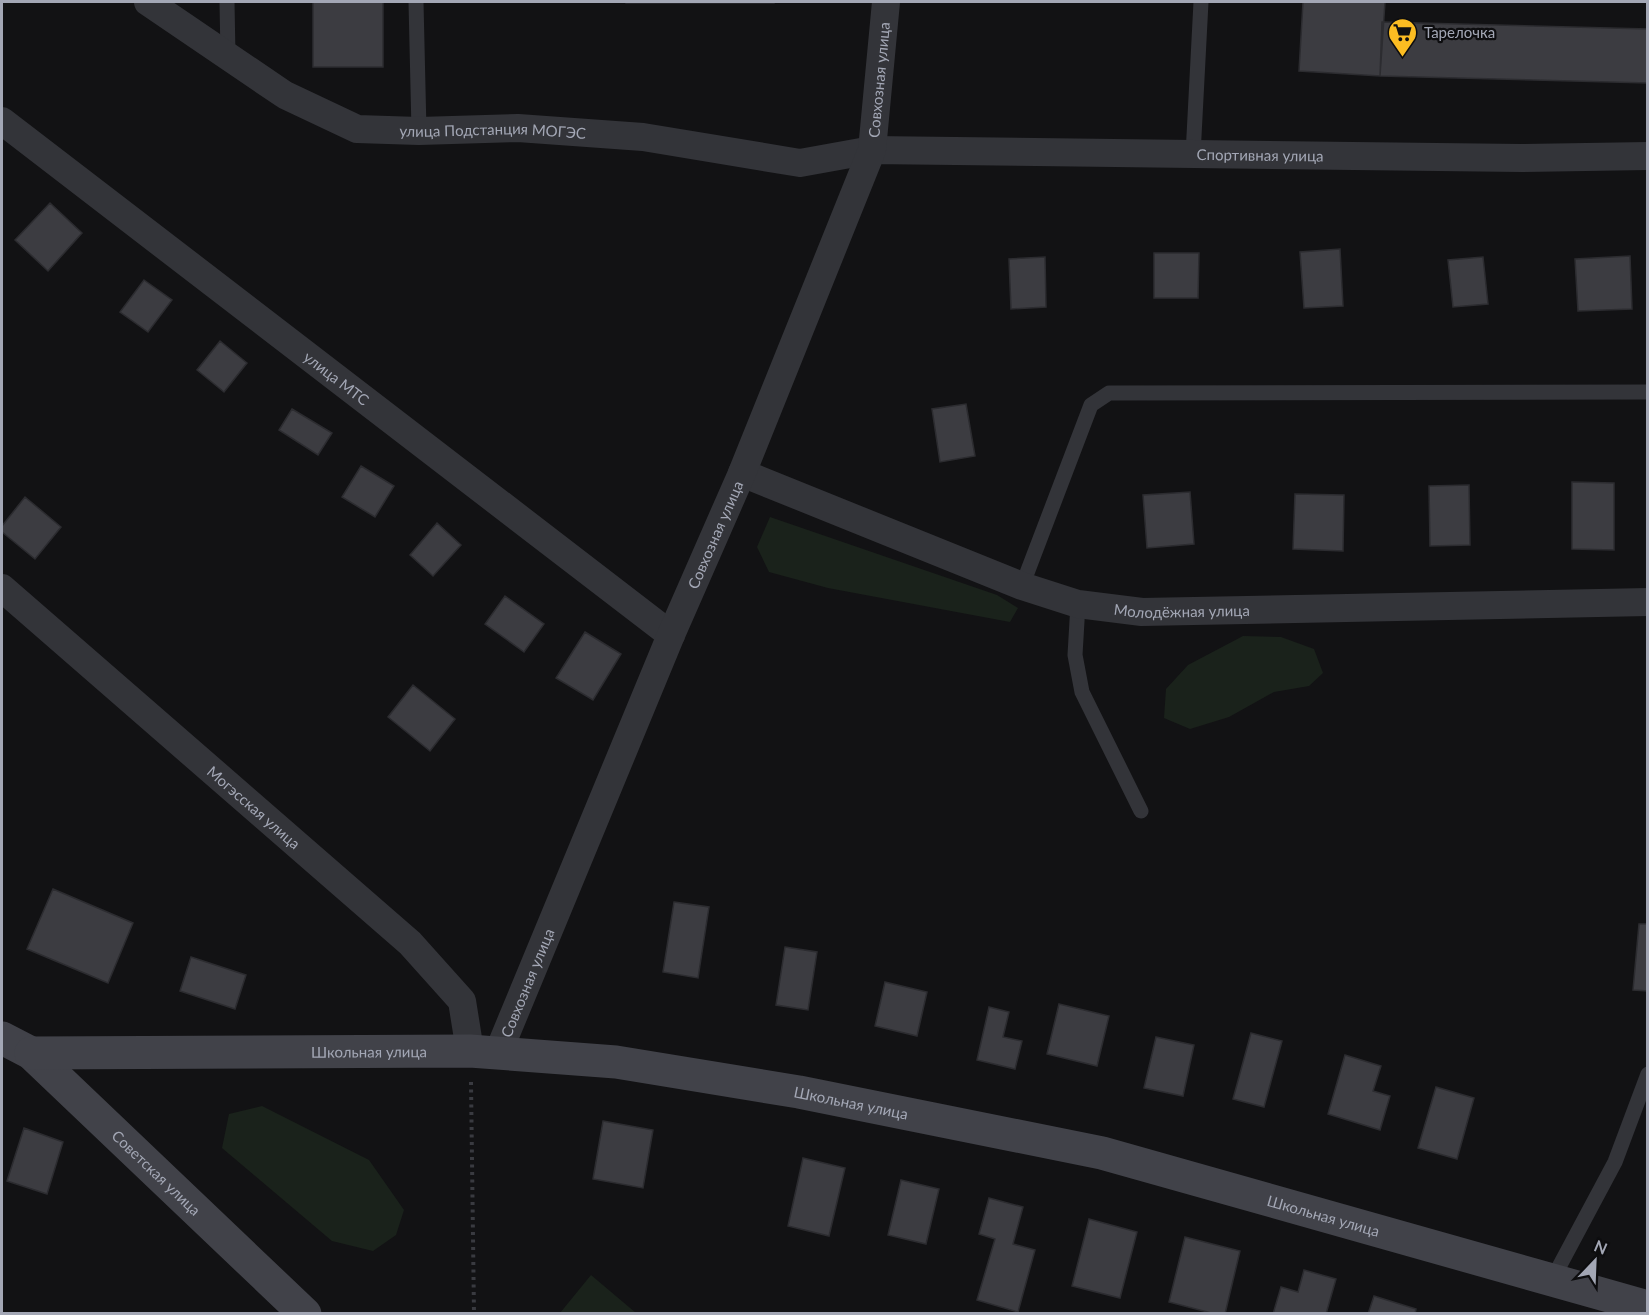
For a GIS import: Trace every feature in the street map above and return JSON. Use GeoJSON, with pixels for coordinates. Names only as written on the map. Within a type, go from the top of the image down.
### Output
{"type":"FeatureCollection","features":[{"type":"Feature","properties":{"kind":"street","name":"улица Подстанция МОГЭС"},"geometry":{"type":"LineString","coordinates":[[147,2],[285,95],[357,129],[419,131],[518,128],[643,137],[800,163],[872,150]]}},
{"type":"Feature","properties":{"kind":"street","name":"Совхозная улица"},"geometry":{"type":"LineString","coordinates":[[484,1052],[742,473],[872,150],[886,2]]}},
{"type":"Feature","properties":{"kind":"street","name":"улица МТС"},"geometry":{"type":"LineString","coordinates":[[2,121],[671,635]]}},
{"type":"Feature","properties":{"kind":"street","name":"Спортивная улица"},"geometry":{"type":"LineString","coordinates":[[872,150],[1509,158],[1647,156]]}},
{"type":"Feature","properties":{"kind":"street","name":"Молодёжная улица"},"geometry":{"type":"LineString","coordinates":[[742,473],[1022,586],[1078,604],[1142,612],[1647,602]]}},
{"type":"Feature","properties":{"kind":"street","name":"Могэсская улица"},"geometry":{"type":"LineString","coordinates":[[2,588],[410,943],[462,1001],[484,1052]]}},
{"type":"Feature","properties":{"kind":"street","name":"Советская улица"},"geometry":{"type":"LineString","coordinates":[[2,1038],[31,1053],[305,1314]]}},
{"type":"Feature","properties":{"kind":"street","name":"Школьная улица"},"geometry":{"type":"LineString","coordinates":[[31,1053],[484,1052],[616,1062],[799,1092],[1102,1153],[1647,1307]]}},
{"type":"Feature","properties":{"kind":"lane"},"geometry":{"type":"LineString","coordinates":[[227,2],[228,56]]}},
{"type":"Feature","properties":{"kind":"lane"},"geometry":{"type":"LineString","coordinates":[[416,2],[419,131]]}},
{"type":"Feature","properties":{"kind":"lane"},"geometry":{"type":"LineString","coordinates":[[1193,155],[1201,2]]}},
{"type":"Feature","properties":{"kind":"lane"},"geometry":{"type":"LineString","coordinates":[[1022,586],[1091,405],[1109,393],[1647,392]]}},
{"type":"Feature","properties":{"kind":"lane"},"geometry":{"type":"LineString","coordinates":[[1078,604],[1076,655],[1082,692],[1141,811]]}},
{"type":"Feature","properties":{"kind":"lane"},"geometry":{"type":"LineString","coordinates":[[1552,1280],[1615,1162],[1647,1074]]}},
{"type":"Feature","properties":{"kind":"path"},"geometry":{"type":"LineString","coordinates":[[474,1314],[484,1052]]}},
{"type":"Feature","properties":{"kind":"shaded area"},"geometry":{"type":"Polygon","coordinates":[[[770,517],[997,595],[1018,608],[1010,622],[828,588],[769,572],[757,547],[770,517]]]}},
{"type":"Feature","properties":{"kind":"shaded area"},"geometry":{"type":"Polygon","coordinates":[[[1243,636],[1281,637],[1314,649],[1323,673],[1309,686],[1274,692],[1229,717],[1190,729],[1164,718],[1166,689],[1188,665],[1243,636]]]}},
{"type":"Feature","properties":{"kind":"shaded area"},"geometry":{"type":"Polygon","coordinates":[[[262,1106],[369,1160],[404,1210],[396,1235],[373,1251],[332,1241],[222,1148],[229,1114],[262,1106]]]}},
{"type":"Feature","properties":{"kind":"shaded area"},"geometry":{"type":"Polygon","coordinates":[[[591,1275],[636,1313],[560,1313],[591,1275]]]}},
{"type":"Feature","properties":{"kind":"building"},"geometry":{"type":"Polygon","coordinates":[[[313,2],[383,2],[383,67],[313,67],[313,2]]]}},
{"type":"Feature","properties":{"kind":"building"},"geometry":{"type":"Polygon","coordinates":[[[774,2],[774,3],[626,3],[774,2]]]}},
{"type":"Feature","properties":{"kind":"building"},"geometry":{"type":"Polygon","coordinates":[[[1303,2],[1385,2],[1380,76],[1299,71],[1303,2]]]}},
{"type":"Feature","properties":{"kind":"building"},"geometry":{"type":"Polygon","coordinates":[[[1382,22],[1648,29],[1648,83],[1380,76],[1382,22]]]}},
{"type":"Feature","properties":{"kind":"building"},"geometry":{"type":"Polygon","coordinates":[[[50,203],[82,233],[48,271],[15,240],[50,203]]]}},
{"type":"Feature","properties":{"kind":"building"},"geometry":{"type":"Polygon","coordinates":[[[1340,249],[1343,306],[1304,308],[1300,252],[1340,249]]]}},
{"type":"Feature","properties":{"kind":"building"},"geometry":{"type":"Polygon","coordinates":[[[1154,253],[1199,253],[1198,298],[1154,298],[1154,253]]]}},
{"type":"Feature","properties":{"kind":"building"},"geometry":{"type":"Polygon","coordinates":[[[1630,256],[1632,309],[1578,311],[1575,259],[1630,256]]]}},
{"type":"Feature","properties":{"kind":"building"},"geometry":{"type":"Polygon","coordinates":[[[1045,257],[1046,307],[1011,309],[1009,259],[1045,257]]]}},
{"type":"Feature","properties":{"kind":"building"},"geometry":{"type":"Polygon","coordinates":[[[1483,257],[1488,304],[1453,307],[1448,260],[1483,257]]]}},
{"type":"Feature","properties":{"kind":"building"},"geometry":{"type":"Polygon","coordinates":[[[144,280],[172,300],[148,332],[120,312],[144,280]]]}},
{"type":"Feature","properties":{"kind":"building"},"geometry":{"type":"Polygon","coordinates":[[[220,341],[247,363],[224,392],[197,370],[220,341]]]}},
{"type":"Feature","properties":{"kind":"building"},"geometry":{"type":"Polygon","coordinates":[[[966,404],[975,456],[940,462],[932,409],[966,404]]]}},
{"type":"Feature","properties":{"kind":"building"},"geometry":{"type":"Polygon","coordinates":[[[292,409],[332,433],[318,455],[279,430],[292,409]]]}},
{"type":"Feature","properties":{"kind":"building"},"geometry":{"type":"Polygon","coordinates":[[[361,466],[394,486],[375,517],[342,497],[361,466]]]}},
{"type":"Feature","properties":{"kind":"building"},"geometry":{"type":"Polygon","coordinates":[[[1572,482],[1614,483],[1614,550],[1572,549],[1572,482]]]}},
{"type":"Feature","properties":{"kind":"building"},"geometry":{"type":"Polygon","coordinates":[[[1469,485],[1470,545],[1430,546],[1429,486],[1469,485]]]}},
{"type":"Feature","properties":{"kind":"building"},"geometry":{"type":"Polygon","coordinates":[[[1190,492],[1194,544],[1147,548],[1143,495],[1190,492]]]}},
{"type":"Feature","properties":{"kind":"building"},"geometry":{"type":"Polygon","coordinates":[[[1295,494],[1344,495],[1343,551],[1293,549],[1295,494]]]}},
{"type":"Feature","properties":{"kind":"building"},"geometry":{"type":"Polygon","coordinates":[[[25,497],[61,527],[35,559],[2,532],[2,526],[25,497]]]}},
{"type":"Feature","properties":{"kind":"building"},"geometry":{"type":"Polygon","coordinates":[[[437,523],[461,545],[433,576],[410,555],[437,523]]]}},
{"type":"Feature","properties":{"kind":"building"},"geometry":{"type":"Polygon","coordinates":[[[505,596],[544,624],[524,652],[485,624],[505,596]]]}},
{"type":"Feature","properties":{"kind":"building"},"geometry":{"type":"Polygon","coordinates":[[[585,632],[621,654],[593,700],[556,678],[585,632]]]}},
{"type":"Feature","properties":{"kind":"building"},"geometry":{"type":"Polygon","coordinates":[[[413,685],[455,719],[430,751],[388,717],[413,685]]]}},
{"type":"Feature","properties":{"kind":"building"},"geometry":{"type":"Polygon","coordinates":[[[53,889],[133,923],[108,983],[27,949],[53,889]]]}},
{"type":"Feature","properties":{"kind":"building"},"geometry":{"type":"Polygon","coordinates":[[[674,902],[709,907],[698,978],[663,972],[674,902]]]}},
{"type":"Feature","properties":{"kind":"building"},"geometry":{"type":"Polygon","coordinates":[[[1639,924],[1648,924],[1648,991],[1633,990],[1639,924]]]}},
{"type":"Feature","properties":{"kind":"building"},"geometry":{"type":"Polygon","coordinates":[[[785,947],[817,952],[808,1010],[776,1005],[785,947]]]}},
{"type":"Feature","properties":{"kind":"building"},"geometry":{"type":"Polygon","coordinates":[[[191,957],[246,975],[235,1009],[180,991],[191,957]]]}},
{"type":"Feature","properties":{"kind":"building"},"geometry":{"type":"Polygon","coordinates":[[[885,982],[927,992],[917,1036],[875,1026],[885,982]]]}},
{"type":"Feature","properties":{"kind":"building"},"geometry":{"type":"Polygon","coordinates":[[[1059,1004],[1109,1016],[1097,1066],[1047,1054],[1059,1004]]]}},
{"type":"Feature","properties":{"kind":"building"},"geometry":{"type":"Polygon","coordinates":[[[989,1007],[1009,1012],[1003,1037],[1022,1041],[1015,1069],[977,1060],[989,1007]]]}},
{"type":"Feature","properties":{"kind":"building"},"geometry":{"type":"Polygon","coordinates":[[[1251,1033],[1282,1041],[1264,1107],[1233,1099],[1251,1033]]]}},
{"type":"Feature","properties":{"kind":"building"},"geometry":{"type":"Polygon","coordinates":[[[1156,1037],[1194,1045],[1183,1096],[1144,1088],[1156,1037]]]}},
{"type":"Feature","properties":{"kind":"building"},"geometry":{"type":"Polygon","coordinates":[[[1345,1055],[1381,1066],[1373,1091],[1390,1096],[1380,1130],[1328,1114],[1345,1055]]]}},
{"type":"Feature","properties":{"kind":"building"},"geometry":{"type":"Polygon","coordinates":[[[1436,1087],[1474,1098],[1457,1159],[1418,1148],[1436,1087]]]}},
{"type":"Feature","properties":{"kind":"building"},"geometry":{"type":"Polygon","coordinates":[[[603,1121],[653,1130],[643,1188],[593,1179],[603,1121]]]}},
{"type":"Feature","properties":{"kind":"building"},"geometry":{"type":"Polygon","coordinates":[[[24,1128],[63,1142],[47,1194],[7,1181],[24,1128]]]}},
{"type":"Feature","properties":{"kind":"building"},"geometry":{"type":"Polygon","coordinates":[[[803,1158],[845,1168],[829,1236],[788,1226],[803,1158]]]}},
{"type":"Feature","properties":{"kind":"building"},"geometry":{"type":"Polygon","coordinates":[[[901,1180],[939,1189],[926,1244],[888,1235],[901,1180]]]}},
{"type":"Feature","properties":{"kind":"building"},"geometry":{"type":"Polygon","coordinates":[[[989,1198],[1023,1207],[1013,1244],[1035,1250],[1018,1312],[977,1300],[995,1239],[979,1234],[989,1198]]]}},
{"type":"Feature","properties":{"kind":"building"},"geometry":{"type":"Polygon","coordinates":[[[1089,1219],[1137,1232],[1120,1298],[1072,1286],[1089,1219]]]}},
{"type":"Feature","properties":{"kind":"building"},"geometry":{"type":"Polygon","coordinates":[[[1185,1237],[1240,1251],[1225,1314],[1215,1314],[1169,1302],[1185,1237]]]}},
{"type":"Feature","properties":{"kind":"building"},"geometry":{"type":"Polygon","coordinates":[[[1304,1270],[1336,1279],[1326,1314],[1273,1314],[1281,1287],[1298,1292],[1304,1270]]]}},
{"type":"Feature","properties":{"kind":"building"},"geometry":{"type":"Polygon","coordinates":[[[1374,1296],[1416,1309],[1415,1314],[1368,1314],[1374,1296]]]}},
{"type":"Feature","properties":{"kind":"place","name":"Тарелочка"},"geometry":{"type":"Point","coordinates":[1403,58]}}]}
